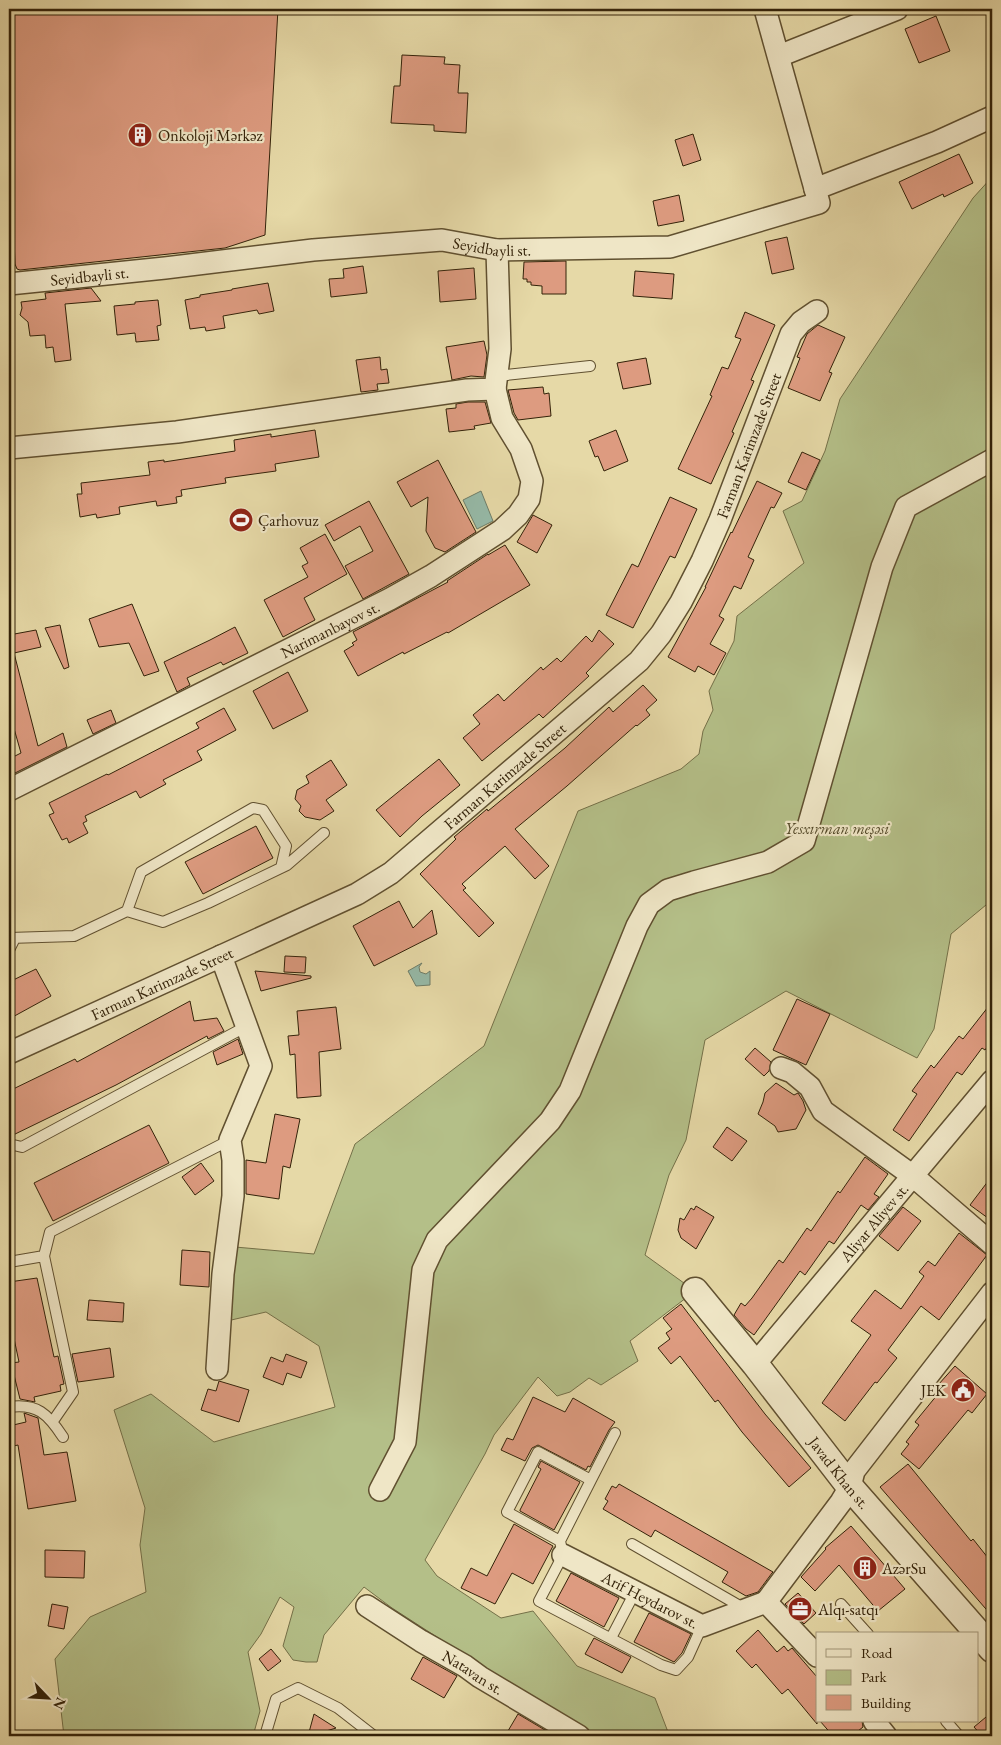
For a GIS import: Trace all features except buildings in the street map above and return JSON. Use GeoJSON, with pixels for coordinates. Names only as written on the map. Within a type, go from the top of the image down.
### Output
{"type":"FeatureCollection","features":[{"type":"Feature","properties":{"kind":"street"},"geometry":{"type":"LineString","coordinates":[[765,9],[815,189],[937,142],[992,117]]}},
{"type":"Feature","properties":{"kind":"street"},"geometry":{"type":"LineString","coordinates":[[779,56],[897,9]]}},
{"type":"Feature","properties":{"kind":"street","name":"Seyidbayli st."},"geometry":{"type":"LineString","coordinates":[[9,284],[313,250],[442,240],[497,250],[670,247],[819,203],[815,189]]}},
{"type":"Feature","properties":{"kind":"street","name":"Narimanbayov st."},"geometry":{"type":"LineString","coordinates":[[9,790],[390,599],[431,576],[502,530],[518,515],[529,499],[532,481],[521,449],[502,418],[496,382],[500,349],[497,250]]}},
{"type":"Feature","properties":{"kind":"street","name":"Farman Karimzade Street"},"geometry":{"type":"LineString","coordinates":[[9,1053],[357,894],[391,873],[639,661],[661,634],[681,602],[702,561],[720,520],[791,334],[801,322],[817,311]]}},
{"type":"Feature","properties":{"kind":"street"},"geometry":{"type":"LineString","coordinates":[[9,448],[177,432],[467,390],[496,382]]}},
{"type":"Feature","properties":{"kind":"street"},"geometry":{"type":"LineString","coordinates":[[380,1490],[404,1442],[423,1270],[437,1240],[550,1121],[570,1091],[637,926],[649,904],[668,890],[768,862],[804,841],[882,567],[906,507],[992,460]]}},
{"type":"Feature","properties":{"kind":"street"},"geometry":{"type":"LineString","coordinates":[[218,1369],[223,1274],[233,1196],[233,1160],[230,1140],[261,1066],[221,956]]}},
{"type":"Feature","properties":{"kind":"street"},"geometry":{"type":"LineString","coordinates":[[781,1068],[792,1072],[810,1087],[823,1111],[913,1176],[992,1244]]}},
{"type":"Feature","properties":{"kind":"street","name":"Aliyar Aliyev st."},"geometry":{"type":"LineString","coordinates":[[755,1364],[992,1081]]}},
{"type":"Feature","properties":{"kind":"street","name":"Javad Khan st."},"geometry":{"type":"LineString","coordinates":[[695,1291],[755,1364],[850,1487],[977,1632]]}},
{"type":"Feature","properties":{"kind":"street"},"geometry":{"type":"LineString","coordinates":[[816,1655],[766,1602],[809,1546],[850,1487],[854,1471],[992,1293]]}},
{"type":"Feature","properties":{"kind":"street","name":"Arif Heydarov st."},"geometry":{"type":"LineString","coordinates":[[561,1548],[635,1592],[702,1626],[766,1602]]}},
{"type":"Feature","properties":{"kind":"street","name":"Natavan st."},"geometry":{"type":"LineString","coordinates":[[367,1606],[464,1666],[480,1678],[580,1736]]}},
{"type":"Feature","properties":{"kind":"street","name":"Javad Khan st."},"geometry":{"type":"LineString","coordinates":[[978,1633],[992,1649]]}},
{"type":"Feature","properties":{"kind":"street"},"geometry":{"type":"LineString","coordinates":[[875,1722],[886,1736]]}},
{"type":"Feature","properties":{"kind":"lane"},"geometry":{"type":"LineString","coordinates":[[496,382],[590,366]]}},
{"type":"Feature","properties":{"kind":"lane"},"geometry":{"type":"LineString","coordinates":[[127,911],[141,872],[253,808],[264,810],[286,846],[281,868]]}},
{"type":"Feature","properties":{"kind":"lane"},"geometry":{"type":"LineString","coordinates":[[9,950],[12,938],[74,936],[127,911],[163,922],[208,903],[287,865],[324,833]]}},
{"type":"Feature","properties":{"kind":"lane"},"geometry":{"type":"LineString","coordinates":[[9,1144],[22,1147],[247,1026]]}},
{"type":"Feature","properties":{"kind":"lane"},"geometry":{"type":"LineString","coordinates":[[53,1421],[73,1392],[44,1256],[50,1232],[230,1140]]}},
{"type":"Feature","properties":{"kind":"lane"},"geometry":{"type":"LineString","coordinates":[[9,1262],[44,1256]]}},
{"type":"Feature","properties":{"kind":"lane"},"geometry":{"type":"LineString","coordinates":[[9,1407],[23,1405],[41,1412],[53,1421],[63,1437]]}},
{"type":"Feature","properties":{"kind":"lane"},"geometry":{"type":"LineString","coordinates":[[615,1433],[591,1480],[539,1601],[661,1665],[676,1670],[688,1657],[702,1626]]}},
{"type":"Feature","properties":{"kind":"lane"},"geometry":{"type":"LineString","coordinates":[[561,1548],[507,1512],[538,1452],[591,1480]]}},
{"type":"Feature","properties":{"kind":"lane"},"geometry":{"type":"LineString","coordinates":[[632,1544],[746,1609]]}},
{"type":"Feature","properties":{"kind":"lane"},"geometry":{"type":"LineString","coordinates":[[611,1638],[635,1592]]}},
{"type":"Feature","properties":{"kind":"lane"},"geometry":{"type":"LineString","coordinates":[[841,1604],[866,1632]]}},
{"type":"Feature","properties":{"kind":"lane"},"geometry":{"type":"LineString","coordinates":[[265,1736],[276,1699],[298,1688],[338,1708],[374,1736]]}},
{"type":"Feature","properties":{"kind":"lane"},"geometry":{"type":"LineString","coordinates":[[947,1722],[959,1736]]}},
{"type":"Feature","properties":{"kind":"green space","name":"Yesxırman meşəsi"},"geometry":{"type":"Polygon","coordinates":[[[992,177],[992,576],[986,582],[992,585],[992,900],[951,934],[934,1029],[917,1058],[786,991],[705,1040],[686,1140],[669,1175],[645,1255],[695,1291],[630,1341],[638,1361],[601,1385],[589,1378],[570,1392],[557,1396],[538,1377],[494,1435],[425,1560],[437,1576],[501,1618],[533,1611],[577,1666],[655,1698],[668,1732],[666,1736],[599,1736],[542,1705],[392,1608],[364,1587],[324,1635],[317,1662],[293,1660],[283,1646],[294,1607],[280,1597],[261,1634],[248,1652],[260,1711],[253,1736],[64,1736],[55,1659],[90,1617],[146,1592],[140,1545],[145,1508],[114,1410],[151,1394],[214,1442],[335,1407],[319,1346],[266,1312],[227,1321],[235,1247],[314,1254],[355,1144],[484,1046],[578,811],[681,769],[699,754],[703,731],[713,710],[709,691],[734,641],[737,616],[804,563],[783,511],[802,501],[825,451],[840,399],[973,198],[992,177]]]}},
{"type":"Feature","properties":{"kind":"shaded area"},"geometry":{"type":"Polygon","coordinates":[[[481,491],[493,521],[477,529],[463,500],[481,491]]]}},
{"type":"Feature","properties":{"kind":"shaded area"},"geometry":{"type":"Polygon","coordinates":[[[422,963],[419,967],[420,972],[426,974],[430,971],[430,985],[416,986],[408,971],[422,963]]]}},
{"type":"Feature","properties":{"kind":"place","name":"Onkoloji Mərkəz"},"geometry":{"type":"Point","coordinates":[140,135]}},
{"type":"Feature","properties":{"kind":"place","name":"Çarhovuz"},"geometry":{"type":"Point","coordinates":[241,520]}},
{"type":"Feature","properties":{"kind":"place","name":"JEK"},"geometry":{"type":"Point","coordinates":[963,1390]}},
{"type":"Feature","properties":{"kind":"place","name":"AzərSu"},"geometry":{"type":"Point","coordinates":[865,1568]}},
{"type":"Feature","properties":{"kind":"place","name":"Alqı-satqı"},"geometry":{"type":"Point","coordinates":[800,1609]}}]}
